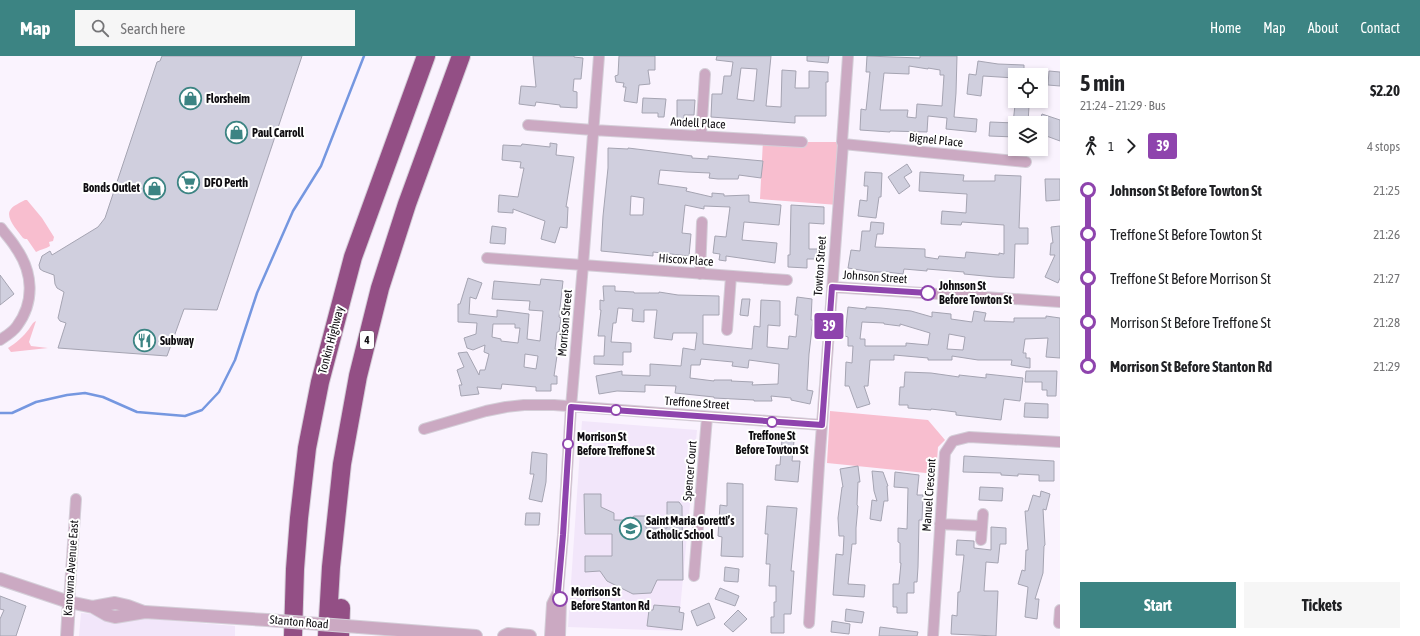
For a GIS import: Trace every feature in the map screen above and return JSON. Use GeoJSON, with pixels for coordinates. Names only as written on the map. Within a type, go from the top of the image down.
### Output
{"type":"FeatureCollection","features":[{"type":"Feature","properties":{"kind":"highway","name":"Tonkin Highway"},"geometry":{"type":"LineString","coordinates":[[294,636],[295,569],[299,518],[307,448],[320,382],[353,257],[426,56]]}},
{"type":"Feature","properties":{"kind":"highway","name":"4"},"geometry":{"type":"LineString","coordinates":[[327,636],[331,567],[342,464],[358,376],[380,288],[403,218],[461,56]]}},
{"type":"Feature","properties":{"kind":"highway","name":"4"},"geometry":{"type":"LineString","coordinates":[[340,636],[342,586],[358,376]]}},
{"type":"Feature","properties":{"kind":"highway"},"geometry":{"type":"LineString","coordinates":[[288,636],[295,569]]}},
{"type":"Feature","properties":{"kind":"street","name":"Morrison Street"},"geometry":{"type":"LineString","coordinates":[[550,636],[552,604],[558,592],[563,535],[571,407],[599,56]]}},
{"type":"Feature","properties":{"kind":"street","name":"Towton Street"},"geometry":{"type":"LineString","coordinates":[[809,623],[848,56]]}},
{"type":"Feature","properties":{"kind":"street"},"geometry":{"type":"LineString","coordinates":[[701,136],[704,74]]}},
{"type":"Feature","properties":{"kind":"street","name":"Andell Place"},"geometry":{"type":"LineString","coordinates":[[528,125],[802,142]]}},
{"type":"Feature","properties":{"kind":"street","name":"Bignel Place"},"geometry":{"type":"LineString","coordinates":[[843,144],[1026,162]]}},
{"type":"Feature","properties":{"kind":"street"},"geometry":{"type":"LineString","coordinates":[[700,274],[702,222]]}},
{"type":"Feature","properties":{"kind":"street"},"geometry":{"type":"LineString","coordinates":[[0,340],[12,331],[23,316],[29,302],[30,286],[27,269],[17,248],[1,228]]}},
{"type":"Feature","properties":{"kind":"street","name":"Hiscox Place"},"geometry":{"type":"LineString","coordinates":[[487,258],[787,280]]}},
{"type":"Feature","properties":{"kind":"street"},"geometry":{"type":"LineString","coordinates":[[728,330],[731,276]]}},
{"type":"Feature","properties":{"kind":"street","name":"Johnson Street"},"geometry":{"type":"LineString","coordinates":[[832,287],[1060,302]]}},
{"type":"Feature","properties":{"kind":"street","name":"Treffone Street"},"geometry":{"type":"LineString","coordinates":[[424,429],[486,411],[524,405],[822,425]]}},
{"type":"Feature","properties":{"kind":"street","name":"Spencer Court"},"geometry":{"type":"LineString","coordinates":[[694,576],[707,417]]}},
{"type":"Feature","properties":{"kind":"street","name":"Manuel Crescent"},"geometry":{"type":"LineString","coordinates":[[933,636],[945,453],[953,441],[969,437],[1060,442]]}},
{"type":"Feature","properties":{"kind":"street","name":"Kanowna Avenue East"},"geometry":{"type":"LineString","coordinates":[[67,636],[76,499]]}},
{"type":"Feature","properties":{"kind":"street"},"geometry":{"type":"LineString","coordinates":[[981,540],[983,514]]}},
{"type":"Feature","properties":{"kind":"street"},"geometry":{"type":"LineString","coordinates":[[940,524],[982,526]]}},
{"type":"Feature","properties":{"kind":"street","name":"Stanton Road"},"geometry":{"type":"LineString","coordinates":[[0,579],[69,602],[93,607],[115,603],[145,612],[476,636]]}},
{"type":"Feature","properties":{"kind":"street","name":"Morrison Street"},"geometry":{"type":"LineString","coordinates":[[558,592],[561,602],[560,636]]}},
{"type":"Feature","properties":{"kind":"street"},"geometry":{"type":"LineString","coordinates":[[1059,623],[1060,610]]}},
{"type":"Feature","properties":{"kind":"street"},"geometry":{"type":"LineString","coordinates":[[504,636],[508,634],[530,636]]}},
{"type":"Feature","properties":{"kind":"shaded area"},"geometry":{"type":"Polygon","coordinates":[[[763,140],[842,142],[838,205],[760,199],[763,140]]]}},
{"type":"Feature","properties":{"kind":"shaded area"},"geometry":{"type":"Polygon","coordinates":[[[27,200],[42,218],[54,237],[53,241],[49,242],[50,246],[36,252],[27,239],[23,238],[15,228],[9,216],[9,212],[15,205],[27,200]]]}},
{"type":"Feature","properties":{"kind":"shaded area"},"geometry":{"type":"Polygon","coordinates":[[[36,321],[29,342],[31,346],[48,348],[11,352],[8,348],[17,342],[36,321]]]}},
{"type":"Feature","properties":{"kind":"shaded area"},"geometry":{"type":"Polygon","coordinates":[[[830,411],[928,420],[945,440],[938,447],[936,474],[827,463],[830,411]]]}},
{"type":"Feature","properties":{"kind":"shaded area","name":"Saint Maria Goretti’s Catholic School"},"geometry":{"type":"Polygon","coordinates":[[[582,421],[697,430],[678,631],[568,627],[582,421]]]}},
{"type":"Feature","properties":{"kind":"shaded area"},"geometry":{"type":"Polygon","coordinates":[[[81,613],[235,626],[235,636],[79,636],[81,613]]]}},
{"type":"Feature","properties":{"kind":"building","name":"DFO Perth"},"geometry":{"type":"Polygon","coordinates":[[[162,56],[302,56],[217,310],[184,309],[167,356],[58,348],[66,323],[60,321],[58,318],[64,292],[57,288],[54,275],[40,269],[39,265],[42,256],[50,251],[52,255],[98,227],[105,218],[157,62],[160,61],[162,56]]]}},
{"type":"Feature","properties":{"kind":"building"},"geometry":{"type":"Polygon","coordinates":[[[533,56],[574,56],[583,58],[581,79],[574,79],[573,91],[577,92],[577,108],[560,107],[560,105],[536,102],[535,106],[519,104],[521,86],[536,87],[533,56]]]}},
{"type":"Feature","properties":{"kind":"building"},"geometry":{"type":"Polygon","coordinates":[[[619,56],[655,56],[655,70],[648,70],[650,84],[639,85],[637,103],[624,101],[626,87],[623,87],[624,83],[616,82],[615,76],[618,75],[619,56]]]}},
{"type":"Feature","properties":{"kind":"building"},"geometry":{"type":"Polygon","coordinates":[[[717,56],[771,56],[766,106],[781,107],[782,70],[796,71],[795,88],[809,88],[809,71],[828,72],[828,82],[826,82],[826,116],[795,116],[795,123],[711,117],[712,94],[722,94],[724,76],[731,76],[733,62],[716,60],[717,56]],[[741,68],[737,99],[754,101],[757,69],[741,68]]]}},
{"type":"Feature","properties":{"kind":"building"},"geometry":{"type":"Polygon","coordinates":[[[807,56],[829,56],[828,63],[807,61],[807,56]]]}},
{"type":"Feature","properties":{"kind":"building"},"geometry":{"type":"Polygon","coordinates":[[[867,56],[920,58],[920,56],[957,56],[954,117],[977,119],[976,132],[946,129],[947,118],[928,116],[927,132],[860,130],[861,109],[866,110],[870,72],[866,72],[867,56]],[[909,66],[909,74],[884,73],[880,110],[908,110],[907,117],[916,118],[917,104],[942,106],[944,75],[940,75],[940,70],[909,66]]]}},
{"type":"Feature","properties":{"kind":"building"},"geometry":{"type":"Polygon","coordinates":[[[978,61],[998,64],[1024,65],[1024,68],[1008,68],[1008,78],[983,76],[981,96],[967,94],[969,74],[976,75],[978,61]]]}},
{"type":"Feature","properties":{"kind":"building"},"geometry":{"type":"Polygon","coordinates":[[[1049,71],[1060,72],[1060,86],[1048,85],[1049,71]]]}},
{"type":"Feature","properties":{"kind":"building"},"geometry":{"type":"Polygon","coordinates":[[[643,98],[666,99],[664,117],[658,117],[658,113],[642,113],[643,98]]]}},
{"type":"Feature","properties":{"kind":"building"},"geometry":{"type":"Polygon","coordinates":[[[677,100],[695,100],[694,115],[684,115],[684,119],[677,119],[677,100]]]}},
{"type":"Feature","properties":{"kind":"building"},"geometry":{"type":"Polygon","coordinates":[[[1015,108],[1029,108],[1028,116],[1014,116],[1015,108]]]}},
{"type":"Feature","properties":{"kind":"building"},"geometry":{"type":"Polygon","coordinates":[[[1048,116],[1060,120],[1060,141],[1048,137],[1048,116]]]}},
{"type":"Feature","properties":{"kind":"building"},"geometry":{"type":"Polygon","coordinates":[[[990,122],[1008,123],[1008,137],[989,136],[990,122]]]}},
{"type":"Feature","properties":{"kind":"building"},"geometry":{"type":"Polygon","coordinates":[[[550,143],[557,144],[556,155],[574,157],[566,207],[568,207],[567,228],[560,227],[555,243],[541,239],[545,221],[513,209],[513,213],[498,212],[499,195],[518,197],[524,168],[520,168],[521,162],[502,160],[503,145],[521,146],[522,144],[550,147],[550,143]]]}},
{"type":"Feature","properties":{"kind":"building"},"geometry":{"type":"Polygon","coordinates":[[[608,148],[628,148],[692,156],[692,158],[708,159],[708,156],[763,161],[761,178],[739,175],[738,179],[718,179],[709,178],[710,173],[660,170],[658,184],[687,188],[686,191],[712,197],[712,193],[724,194],[724,196],[749,195],[749,202],[781,205],[779,225],[744,222],[742,240],[777,243],[775,263],[726,256],[726,261],[719,260],[720,254],[713,253],[715,236],[726,237],[730,207],[704,206],[704,209],[685,205],[682,233],[691,234],[689,256],[653,252],[653,256],[601,251],[608,168],[608,148]],[[631,196],[630,215],[643,215],[644,198],[631,196]]]}},
{"type":"Feature","properties":{"kind":"building"},"geometry":{"type":"Polygon","coordinates":[[[907,164],[912,172],[904,177],[910,186],[899,194],[888,177],[907,164]]]}},
{"type":"Feature","properties":{"kind":"building"},"geometry":{"type":"Polygon","coordinates":[[[865,172],[882,173],[881,197],[879,197],[876,218],[858,216],[860,200],[867,201],[868,186],[864,186],[865,172]]]}},
{"type":"Feature","properties":{"kind":"building"},"geometry":{"type":"Polygon","coordinates":[[[920,172],[964,175],[963,181],[995,181],[995,175],[1021,176],[1019,228],[1028,228],[1028,244],[1015,244],[1014,278],[927,269],[927,271],[904,269],[903,274],[872,272],[848,268],[851,250],[860,251],[862,231],[870,231],[871,222],[884,223],[883,234],[877,234],[875,247],[925,249],[925,257],[938,259],[939,256],[965,258],[966,252],[999,255],[999,253],[1004,254],[1004,225],[962,222],[961,225],[941,224],[942,211],[966,213],[967,194],[919,191],[920,172]]]}},
{"type":"Feature","properties":{"kind":"building"},"geometry":{"type":"Polygon","coordinates":[[[1045,179],[1060,179],[1060,200],[1046,201],[1045,179]]]}},
{"type":"Feature","properties":{"kind":"building"},"geometry":{"type":"Polygon","coordinates":[[[791,205],[824,207],[824,224],[809,223],[809,249],[817,249],[817,259],[807,259],[807,268],[788,267],[788,255],[790,255],[791,205]]]}},
{"type":"Feature","properties":{"kind":"building"},"geometry":{"type":"Polygon","coordinates":[[[492,226],[506,228],[505,244],[490,243],[492,226]]]}},
{"type":"Feature","properties":{"kind":"building"},"geometry":{"type":"Polygon","coordinates":[[[1060,226],[1060,278],[1058,283],[1045,277],[1055,255],[1050,255],[1051,243],[1053,243],[1051,227],[1060,226]]]}},
{"type":"Feature","properties":{"kind":"building"},"geometry":{"type":"Polygon","coordinates":[[[0,275],[14,294],[0,305],[0,275]]]}},
{"type":"Feature","properties":{"kind":"building"},"geometry":{"type":"Polygon","coordinates":[[[468,278],[482,283],[476,299],[470,297],[469,314],[497,317],[497,310],[529,314],[527,339],[540,341],[543,311],[529,310],[530,301],[492,299],[494,281],[540,285],[541,279],[563,281],[559,317],[561,318],[559,332],[557,332],[555,349],[558,349],[554,376],[557,376],[557,384],[551,384],[551,391],[536,391],[536,387],[502,384],[501,389],[477,387],[479,394],[461,396],[459,385],[462,385],[457,370],[464,367],[458,353],[467,352],[479,375],[480,370],[485,370],[489,354],[484,352],[485,345],[473,350],[467,348],[464,338],[476,334],[477,323],[458,322],[458,304],[460,304],[468,278]],[[493,324],[492,337],[501,339],[501,341],[518,343],[520,328],[515,328],[515,324],[493,324]],[[525,354],[524,367],[536,369],[538,356],[525,354]]]}},
{"type":"Feature","properties":{"kind":"building"},"geometry":{"type":"Polygon","coordinates":[[[603,286],[615,286],[615,291],[634,293],[659,292],[678,295],[719,296],[719,315],[703,315],[703,344],[752,349],[754,326],[760,327],[761,300],[780,301],[780,326],[768,325],[767,347],[788,349],[789,336],[796,337],[798,315],[795,315],[797,297],[812,299],[811,320],[813,320],[807,390],[813,391],[810,404],[791,400],[791,398],[771,396],[772,401],[754,401],[675,393],[676,386],[645,385],[645,392],[617,391],[599,394],[596,376],[622,371],[622,375],[650,376],[650,364],[681,366],[683,348],[695,350],[697,333],[673,333],[672,340],[654,338],[657,310],[644,310],[644,322],[632,321],[633,309],[618,308],[616,323],[613,323],[611,342],[631,343],[631,352],[623,352],[623,365],[594,364],[594,356],[604,356],[605,336],[598,336],[601,310],[600,300],[604,301],[603,286]],[[701,359],[700,365],[691,365],[690,378],[714,381],[732,380],[731,381],[753,382],[752,385],[778,384],[779,364],[749,360],[748,368],[732,366],[733,362],[701,359]]]}},
{"type":"Feature","properties":{"kind":"building"},"geometry":{"type":"Polygon","coordinates":[[[742,299],[750,299],[748,316],[740,315],[742,299]]]}},
{"type":"Feature","properties":{"kind":"building"},"geometry":{"type":"Polygon","coordinates":[[[848,307],[911,311],[932,317],[932,312],[951,314],[951,319],[972,322],[974,311],[986,313],[984,321],[1014,322],[1014,318],[1046,318],[1046,316],[1060,318],[1060,358],[1046,357],[1048,338],[1025,339],[1023,353],[1026,353],[1026,358],[1030,358],[1030,368],[1011,365],[1012,360],[978,360],[952,356],[952,360],[928,360],[928,358],[894,355],[894,360],[870,360],[868,386],[864,386],[870,404],[857,408],[849,386],[845,386],[846,362],[852,363],[853,346],[848,346],[848,337],[845,336],[848,307]],[[862,322],[860,339],[865,339],[865,346],[906,346],[906,343],[928,345],[930,333],[900,324],[900,326],[884,323],[862,322]],[[949,334],[947,349],[963,350],[965,337],[949,334]]]}},
{"type":"Feature","properties":{"kind":"building"},"geometry":{"type":"Polygon","coordinates":[[[1026,371],[1057,371],[1056,396],[1047,396],[1047,390],[1042,390],[1042,382],[1025,382],[1026,371]]]}},
{"type":"Feature","properties":{"kind":"building"},"geometry":{"type":"Polygon","coordinates":[[[905,372],[931,373],[959,377],[959,375],[986,378],[986,374],[1023,378],[1020,401],[1004,399],[1001,420],[956,415],[956,412],[908,408],[908,405],[899,405],[900,387],[904,387],[905,372]]]}},
{"type":"Feature","properties":{"kind":"building"},"geometry":{"type":"Polygon","coordinates":[[[1025,403],[1048,404],[1048,418],[1024,417],[1025,403]]]}},
{"type":"Feature","properties":{"kind":"building"},"geometry":{"type":"Polygon","coordinates":[[[782,439],[794,441],[792,461],[800,461],[798,482],[775,480],[776,465],[780,465],[782,439]]]}},
{"type":"Feature","properties":{"kind":"building"},"geometry":{"type":"Polygon","coordinates":[[[532,452],[547,454],[546,482],[542,502],[529,499],[534,474],[530,474],[532,452]]]}},
{"type":"Feature","properties":{"kind":"building"},"geometry":{"type":"Polygon","coordinates":[[[964,456],[1054,461],[1054,481],[1039,481],[1039,475],[1018,474],[1018,476],[1001,475],[1001,473],[963,472],[964,456]]]}},
{"type":"Feature","properties":{"kind":"building"},"geometry":{"type":"Polygon","coordinates":[[[858,466],[860,482],[858,482],[856,544],[852,544],[848,584],[865,585],[864,597],[833,595],[836,554],[843,555],[844,536],[839,536],[838,518],[843,487],[840,469],[858,466]]]}},
{"type":"Feature","properties":{"kind":"building"},"geometry":{"type":"Polygon","coordinates":[[[872,471],[883,472],[888,486],[888,501],[884,501],[881,521],[870,519],[872,500],[877,501],[874,491],[872,471]]]}},
{"type":"Feature","properties":{"kind":"building"},"geometry":{"type":"Polygon","coordinates":[[[895,472],[919,475],[917,495],[923,495],[922,520],[919,520],[917,582],[914,582],[914,593],[907,593],[907,613],[897,613],[897,607],[893,607],[893,584],[899,584],[901,563],[898,528],[907,529],[908,488],[894,487],[895,472]]]}},
{"type":"Feature","properties":{"kind":"building"},"geometry":{"type":"Polygon","coordinates":[[[727,483],[743,484],[743,557],[721,556],[722,537],[718,536],[720,505],[727,506],[727,483]]]}},
{"type":"Feature","properties":{"kind":"building"},"geometry":{"type":"Polygon","coordinates":[[[980,487],[1003,488],[1002,501],[979,500],[980,487]]]}},
{"type":"Feature","properties":{"kind":"building"},"geometry":{"type":"Polygon","coordinates":[[[1041,491],[1050,494],[1046,510],[1043,509],[1045,545],[1043,573],[1035,599],[1039,599],[1037,619],[1025,617],[1028,587],[1018,584],[1022,570],[1025,571],[1026,550],[1028,550],[1025,511],[1028,511],[1033,495],[1040,497],[1041,491]]]}},
{"type":"Feature","properties":{"kind":"building"},"geometry":{"type":"Polygon","coordinates":[[[584,494],[601,494],[601,507],[614,513],[614,520],[629,520],[634,516],[646,516],[646,528],[667,528],[667,502],[679,502],[682,506],[683,580],[657,580],[651,593],[633,594],[607,581],[600,571],[585,572],[585,556],[612,556],[612,534],[585,534],[584,494]]]}},
{"type":"Feature","properties":{"kind":"building"},"geometry":{"type":"Polygon","coordinates":[[[767,506],[797,508],[791,571],[794,571],[791,614],[784,614],[784,633],[771,633],[771,617],[774,617],[774,602],[776,602],[776,586],[769,586],[770,564],[766,564],[768,534],[765,534],[767,506]]]}},
{"type":"Feature","properties":{"kind":"building"},"geometry":{"type":"Polygon","coordinates":[[[526,513],[540,513],[539,525],[525,525],[526,513]]]}},
{"type":"Feature","properties":{"kind":"building"},"geometry":{"type":"Polygon","coordinates":[[[991,527],[1006,528],[1006,544],[1000,544],[998,563],[986,562],[984,591],[998,591],[996,636],[951,634],[952,615],[957,616],[958,592],[960,592],[964,555],[956,555],[957,540],[974,541],[974,548],[991,550],[991,527]]]}},
{"type":"Feature","properties":{"kind":"building"},"geometry":{"type":"Polygon","coordinates":[[[725,567],[739,569],[738,582],[724,581],[725,567]]]}},
{"type":"Feature","properties":{"kind":"building"},"geometry":{"type":"Polygon","coordinates":[[[720,588],[739,596],[735,606],[715,599],[720,588]]]}},
{"type":"Feature","properties":{"kind":"building"},"geometry":{"type":"Polygon","coordinates":[[[0,596],[26,606],[16,636],[0,636],[0,619],[4,610],[0,609],[0,596]]]}},
{"type":"Feature","properties":{"kind":"building"},"geometry":{"type":"Polygon","coordinates":[[[709,603],[715,618],[697,626],[691,611],[709,603]]]}},
{"type":"Feature","properties":{"kind":"building"},"geometry":{"type":"Polygon","coordinates":[[[654,605],[680,607],[679,612],[684,613],[682,630],[647,626],[649,610],[653,610],[654,605]]]}},
{"type":"Feature","properties":{"kind":"building"},"geometry":{"type":"Polygon","coordinates":[[[846,609],[864,612],[862,623],[845,621],[846,609]]]}},
{"type":"Feature","properties":{"kind":"building"},"geometry":{"type":"Polygon","coordinates":[[[738,610],[747,619],[733,632],[724,624],[738,610]]]}},
{"type":"Feature","properties":{"kind":"building"},"geometry":{"type":"Polygon","coordinates":[[[832,621],[850,624],[849,634],[831,632],[832,621]]]}},
{"type":"Feature","properties":{"kind":"building"},"geometry":{"type":"Polygon","coordinates":[[[880,627],[918,632],[917,636],[879,636],[880,627]]]}},
{"type":"Feature","properties":{"kind":"waterway"},"geometry":{"type":"LineString","coordinates":[[0,413],[12,413],[36,402],[67,395],[85,393],[103,397],[137,412],[185,416],[202,410],[219,392],[235,360],[257,293],[293,211],[321,166],[364,56]]}},
{"type":"Feature","properties":{"kind":"bus line","name":"39"},"geometry":{"type":"LineString","coordinates":[[560,599],[558,592],[571,407],[822,425],[832,287],[928,293]]}},
{"type":"Feature","properties":{"kind":"place","name":"Florsheim"},"geometry":{"type":"Point","coordinates":[190,99]}},
{"type":"Feature","properties":{"kind":"place","name":"Paul Carroll"},"geometry":{"type":"Point","coordinates":[237,133]}},
{"type":"Feature","properties":{"kind":"place","name":"DFO Perth"},"geometry":{"type":"Point","coordinates":[188,183]}},
{"type":"Feature","properties":{"kind":"place","name":"Bonds Outlet"},"geometry":{"type":"Point","coordinates":[155,188]}},
{"type":"Feature","properties":{"kind":"place","name":"Johnson St Before Towton St"},"geometry":{"type":"Point","coordinates":[928,293]}},
{"type":"Feature","properties":{"kind":"place","name":"Subway"},"geometry":{"type":"Point","coordinates":[144,341]}},
{"type":"Feature","properties":{"kind":"place","name":"Treffone St Before Towton St"},"geometry":{"type":"Point","coordinates":[772,422]}},
{"type":"Feature","properties":{"kind":"place","name":"Morrison St Before Treffone St"},"geometry":{"type":"Point","coordinates":[568,444]}},
{"type":"Feature","properties":{"kind":"place","name":"Saint Maria Goretti’s Catholic School"},"geometry":{"type":"Point","coordinates":[631,528]}},
{"type":"Feature","properties":{"kind":"place","name":"Morrison St Before Stanton Rd"},"geometry":{"type":"Point","coordinates":[560,599]}}]}
